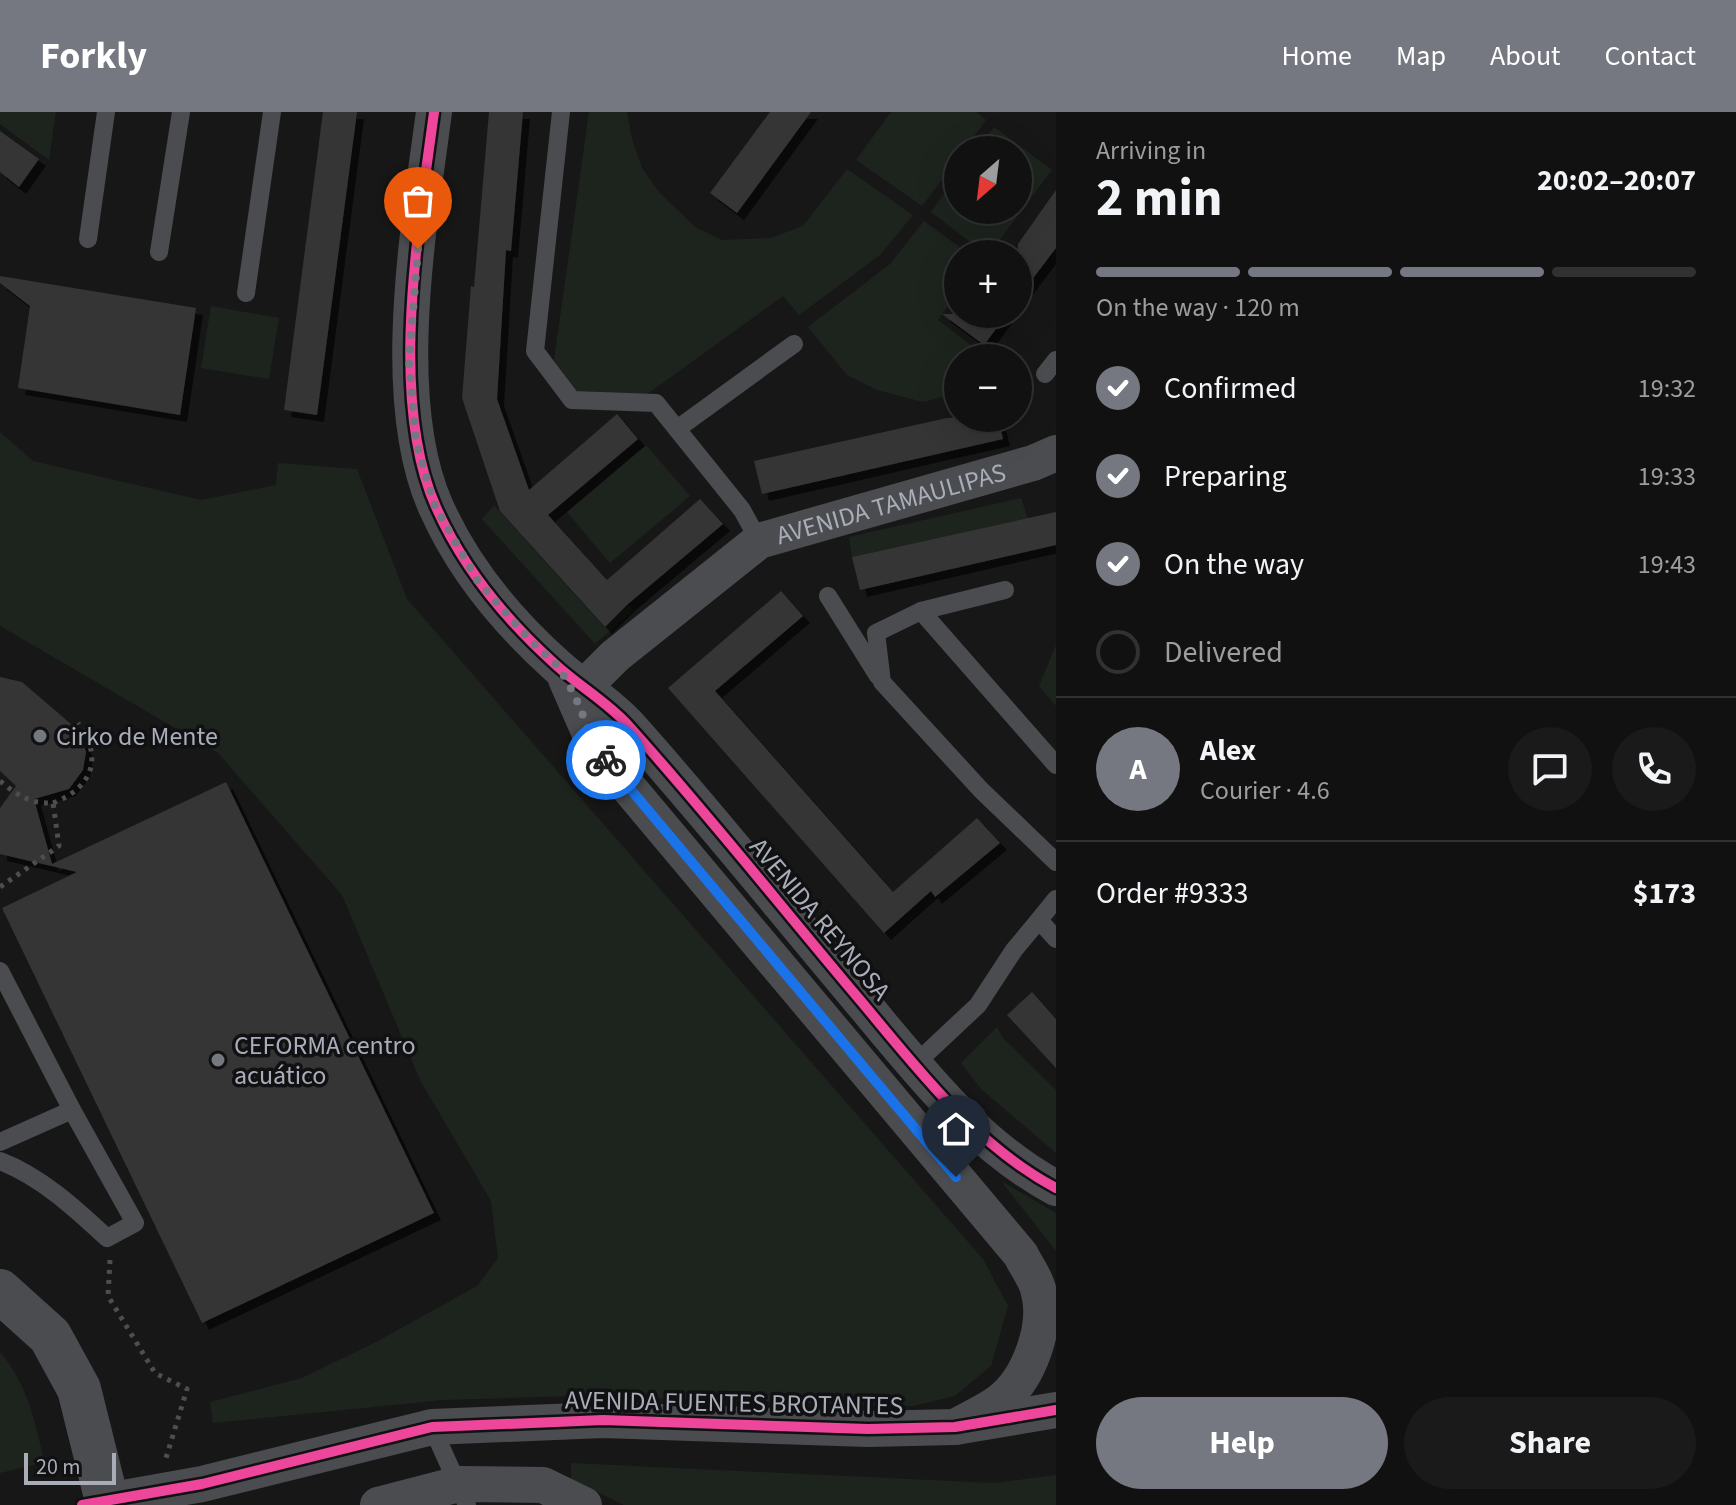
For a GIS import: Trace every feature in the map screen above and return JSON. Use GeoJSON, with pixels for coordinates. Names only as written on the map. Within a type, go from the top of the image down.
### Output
{"type":"FeatureCollection","features":[{"type":"Feature","properties":{"kind":"street","name":"AVENIDA REYNOSA"},"geometry":{"type":"LineString","coordinates":[[434,112],[420,221],[409,361],[416,442],[435,506],[477,580],[572,683],[625,723],[914,1065],[965,1121],[1039,1179],[1056,1188]]}},
{"type":"Feature","properties":{"kind":"street","name":"AVENIDA TAMAULIPAS"},"geometry":{"type":"LineString","coordinates":[[572,683],[615,656],[759,541],[1033,463],[1056,453]]}},
{"type":"Feature","properties":{"kind":"street","name":"AVENIDA REYNOSA"},"geometry":{"type":"LineString","coordinates":[[572,683],[597,750],[1021,1255],[1038,1289],[1041,1321],[1033,1350],[1019,1378],[1000,1401],[955,1427]]}},
{"type":"Feature","properties":{"kind":"street"},"geometry":{"type":"LineString","coordinates":[[0,1291],[50,1336],[79,1389],[99,1504]]}},
{"type":"Feature","properties":{"kind":"street","name":"AVENIDA FUENTES BROTANTES"},"geometry":{"type":"LineString","coordinates":[[99,1504],[202,1484],[432,1427],[603,1420],[868,1429],[955,1427],[1056,1410]]}},
{"type":"Feature","properties":{"kind":"street"},"geometry":{"type":"LineString","coordinates":[[378,1505],[543,1485],[584,1505]]}},
{"type":"Feature","properties":{"kind":"lane"},"geometry":{"type":"LineString","coordinates":[[88,239],[106,112]]}},
{"type":"Feature","properties":{"kind":"lane"},"geometry":{"type":"LineString","coordinates":[[159,252],[181,112]]}},
{"type":"Feature","properties":{"kind":"lane"},"geometry":{"type":"LineString","coordinates":[[246,293],[272,112]]}},
{"type":"Feature","properties":{"kind":"lane"},"geometry":{"type":"LineString","coordinates":[[561,112],[535,351],[572,400],[656,403],[742,510],[759,541]]}},
{"type":"Feature","properties":{"kind":"lane"},"geometry":{"type":"LineString","coordinates":[[677,429],[794,344]]}},
{"type":"Feature","properties":{"kind":"lane"},"geometry":{"type":"LineString","coordinates":[[882,682],[876,633],[921,611],[1005,590]]}},
{"type":"Feature","properties":{"kind":"lane"},"geometry":{"type":"LineString","coordinates":[[828,596],[882,682],[981,790],[1056,862]]}},
{"type":"Feature","properties":{"kind":"lane"},"geometry":{"type":"LineString","coordinates":[[921,611],[1056,765]]}},
{"type":"Feature","properties":{"kind":"lane"},"geometry":{"type":"LineString","coordinates":[[914,1065],[978,1005],[1014,950],[1056,899]]}},
{"type":"Feature","properties":{"kind":"lane"},"geometry":{"type":"LineString","coordinates":[[1039,920],[1056,939]]}},
{"type":"Feature","properties":{"kind":"lane"},"geometry":{"type":"LineString","coordinates":[[0,971],[135,1223],[107,1238],[73,1206],[12,1165],[0,1161]]}},
{"type":"Feature","properties":{"kind":"lane"},"geometry":{"type":"LineString","coordinates":[[2,1136],[72,1110]]}},
{"type":"Feature","properties":{"kind":"lane"},"geometry":{"type":"LineString","coordinates":[[432,1427],[463,1495]]}},
{"type":"Feature","properties":{"kind":"path"},"geometry":{"type":"LineString","coordinates":[[0,781],[25,799],[39,804],[53,803],[71,796],[82,785],[92,759],[91,745],[78,723]]}},
{"type":"Feature","properties":{"kind":"path"},"geometry":{"type":"LineString","coordinates":[[0,887],[59,846],[53,803]]}},
{"type":"Feature","properties":{"kind":"path"},"geometry":{"type":"LineString","coordinates":[[107,1238],[111,1263],[108,1296],[155,1373],[187,1389],[155,1492]]}},
{"type":"Feature","properties":{"kind":"shaded area"},"geometry":{"type":"Polygon","coordinates":[[[0,112],[56,112],[49,160],[0,124],[0,112]]]}},
{"type":"Feature","properties":{"kind":"shaded area"},"geometry":{"type":"Polygon","coordinates":[[[589,112],[627,112],[642,168],[658,191],[695,227],[722,240],[770,238],[803,226],[847,169],[913,215],[880,255],[799,315],[783,296],[646,395],[577,393],[554,360],[589,112]]]}},
{"type":"Feature","properties":{"kind":"shaded area"},"geometry":{"type":"Polygon","coordinates":[[[891,112],[976,112],[986,120],[974,136],[944,136],[944,177],[922,206],[856,160],[891,112]]]}},
{"type":"Feature","properties":{"kind":"shaded area"},"geometry":{"type":"Polygon","coordinates":[[[994,127],[1006,136],[987,136],[994,127]]]}},
{"type":"Feature","properties":{"kind":"shaded area"},"geometry":{"type":"Polygon","coordinates":[[[1032,155],[1052,170],[1032,197],[1032,155]]]}},
{"type":"Feature","properties":{"kind":"shaded area"},"geometry":{"type":"Polygon","coordinates":[[[944,194],[944,222],[931,212],[944,194]]]}},
{"type":"Feature","properties":{"kind":"shaded area"},"geometry":{"type":"Polygon","coordinates":[[[924,221],[950,240],[944,240],[944,312],[938,320],[944,328],[949,328],[970,344],[944,344],[944,397],[923,402],[877,390],[847,375],[808,327],[890,264],[924,221]]]}},
{"type":"Feature","properties":{"kind":"shaded area"},"geometry":{"type":"Polygon","coordinates":[[[947,224],[1012,224],[1000,240],[968,240],[947,224]]]}},
{"type":"Feature","properties":{"kind":"shaded area"},"geometry":{"type":"Polygon","coordinates":[[[211,306],[279,318],[269,379],[201,368],[211,306]]]}},
{"type":"Feature","properties":{"kind":"shaded area"},"geometry":{"type":"Polygon","coordinates":[[[0,432],[33,461],[201,500],[276,485],[278,463],[357,469],[407,599],[983,1259],[1008,1306],[991,1366],[955,1396],[913,1406],[572,1396],[443,1400],[213,1423],[210,1402],[302,1378],[378,1341],[477,1286],[498,1258],[491,1201],[420,1080],[342,895],[218,753],[0,626],[0,432]]]}},
{"type":"Feature","properties":{"kind":"shaded area"},"geometry":{"type":"Polygon","coordinates":[[[646,445],[690,496],[610,563],[567,512],[646,445]]]}},
{"type":"Feature","properties":{"kind":"shaded area"},"geometry":{"type":"Polygon","coordinates":[[[1021,498],[1028,519],[852,557],[849,537],[1021,498]]]}},
{"type":"Feature","properties":{"kind":"shaded area"},"geometry":{"type":"Polygon","coordinates":[[[494,505],[604,627],[629,605],[634,610],[595,644],[482,519],[494,505]]]}},
{"type":"Feature","properties":{"kind":"shaded area"},"geometry":{"type":"Polygon","coordinates":[[[1056,645],[1056,706],[1039,686],[1056,645]]]}},
{"type":"Feature","properties":{"kind":"shaded area"},"geometry":{"type":"Polygon","coordinates":[[[997,1027],[1003,1038],[1056,1090],[1056,1153],[981,1089],[961,1063],[997,1027]]]}},
{"type":"Feature","properties":{"kind":"shaded area"},"geometry":{"type":"Polygon","coordinates":[[[1001,1181],[1056,1213],[1056,1251],[1001,1181]]]}},
{"type":"Feature","properties":{"kind":"shaded area"},"geometry":{"type":"Polygon","coordinates":[[[0,1352],[23,1388],[43,1456],[34,1465],[0,1473],[0,1352]]]}},
{"type":"Feature","properties":{"kind":"shaded area"},"geometry":{"type":"Polygon","coordinates":[[[571,1463],[994,1483],[1056,1475],[1056,1505],[624,1505],[571,1479],[571,1463]]]}},
{"type":"Feature","properties":{"kind":"building"},"geometry":{"type":"Polygon","coordinates":[[[323,112],[357,112],[317,415],[284,410],[323,112]]]}},
{"type":"Feature","properties":{"kind":"building"},"geometry":{"type":"Polygon","coordinates":[[[489,112],[523,112],[511,251],[506,250],[497,399],[529,490],[617,414],[638,439],[548,515],[607,580],[700,499],[723,524],[605,627],[500,511],[462,398],[489,112]]]}},
{"type":"Feature","properties":{"kind":"building"},"geometry":{"type":"Polygon","coordinates":[[[770,112],[811,112],[737,213],[710,193],[770,112]]]}},
{"type":"Feature","properties":{"kind":"building"},"geometry":{"type":"Polygon","coordinates":[[[0,131],[39,159],[19,187],[0,172],[0,131]]]}},
{"type":"Feature","properties":{"kind":"building"},"geometry":{"type":"Polygon","coordinates":[[[1056,190],[1056,248],[1032,280],[1032,240],[1021,240],[1056,190]]]}},
{"type":"Feature","properties":{"kind":"building"},"geometry":{"type":"Polygon","coordinates":[[[0,276],[196,308],[180,415],[18,388],[30,306],[0,283],[0,276]]]}},
{"type":"Feature","properties":{"kind":"building"},"geometry":{"type":"Polygon","coordinates":[[[961,328],[997,328],[983,344],[961,328]]]}},
{"type":"Feature","properties":{"kind":"building"},"geometry":{"type":"Polygon","coordinates":[[[944,419],[944,432],[1001,432],[1003,439],[762,494],[754,461],[944,419]]]}},
{"type":"Feature","properties":{"kind":"building"},"geometry":{"type":"Polygon","coordinates":[[[1056,512],[1056,545],[860,590],[852,557],[1056,512]]]}},
{"type":"Feature","properties":{"kind":"building"},"geometry":{"type":"Polygon","coordinates":[[[781,591],[803,616],[715,691],[893,892],[977,818],[1000,843],[935,897],[931,891],[884,933],[668,688],[781,591]]]}},
{"type":"Feature","properties":{"kind":"building","name":"CEFORMA centro acuático"},"geometry":{"type":"Polygon","coordinates":[[[0,677],[22,682],[78,730],[86,752],[83,770],[69,789],[34,799],[52,864],[226,782],[434,1213],[202,1323],[2,908],[77,872],[0,854],[0,808],[16,786],[0,771],[0,677]]]}},
{"type":"Feature","properties":{"kind":"building"},"geometry":{"type":"Polygon","coordinates":[[[1032,992],[1056,1019],[1056,1068],[1007,1015],[1032,992]]]}},
{"type":"Feature","properties":{"kind":"cycle path"},"geometry":{"type":"LineString","coordinates":[[434,112],[415,259],[410,365],[413,416],[422,464],[436,507],[459,551],[520,630],[556,665],[628,725],[949,1104],[999,1150],[1056,1188]]}},
{"type":"Feature","properties":{"kind":"cycle path"},"geometry":{"type":"LineString","coordinates":[[82,1505],[202,1484],[432,1427],[603,1420],[868,1429],[955,1427],[1056,1410]]}},
{"type":"Feature","properties":{"kind":"way so far"},"geometry":{"type":"LineString","coordinates":[[418,249],[409,361],[416,442],[435,506],[477,580],[531,641],[559,667],[575,696],[597,750],[606,760]]}},
{"type":"Feature","properties":{"kind":"place","name":"Cirko de Mente"},"geometry":{"type":"Point","coordinates":[40,736]}},
{"type":"Feature","properties":{"kind":"place","name":"CEFORMA centro acuático"},"geometry":{"type":"Point","coordinates":[218,1060]}},
{"type":"Feature","properties":{"kind":"route"},"geometry":{"type":"LineString","coordinates":[[606,760],[956,1177]]}}]}
